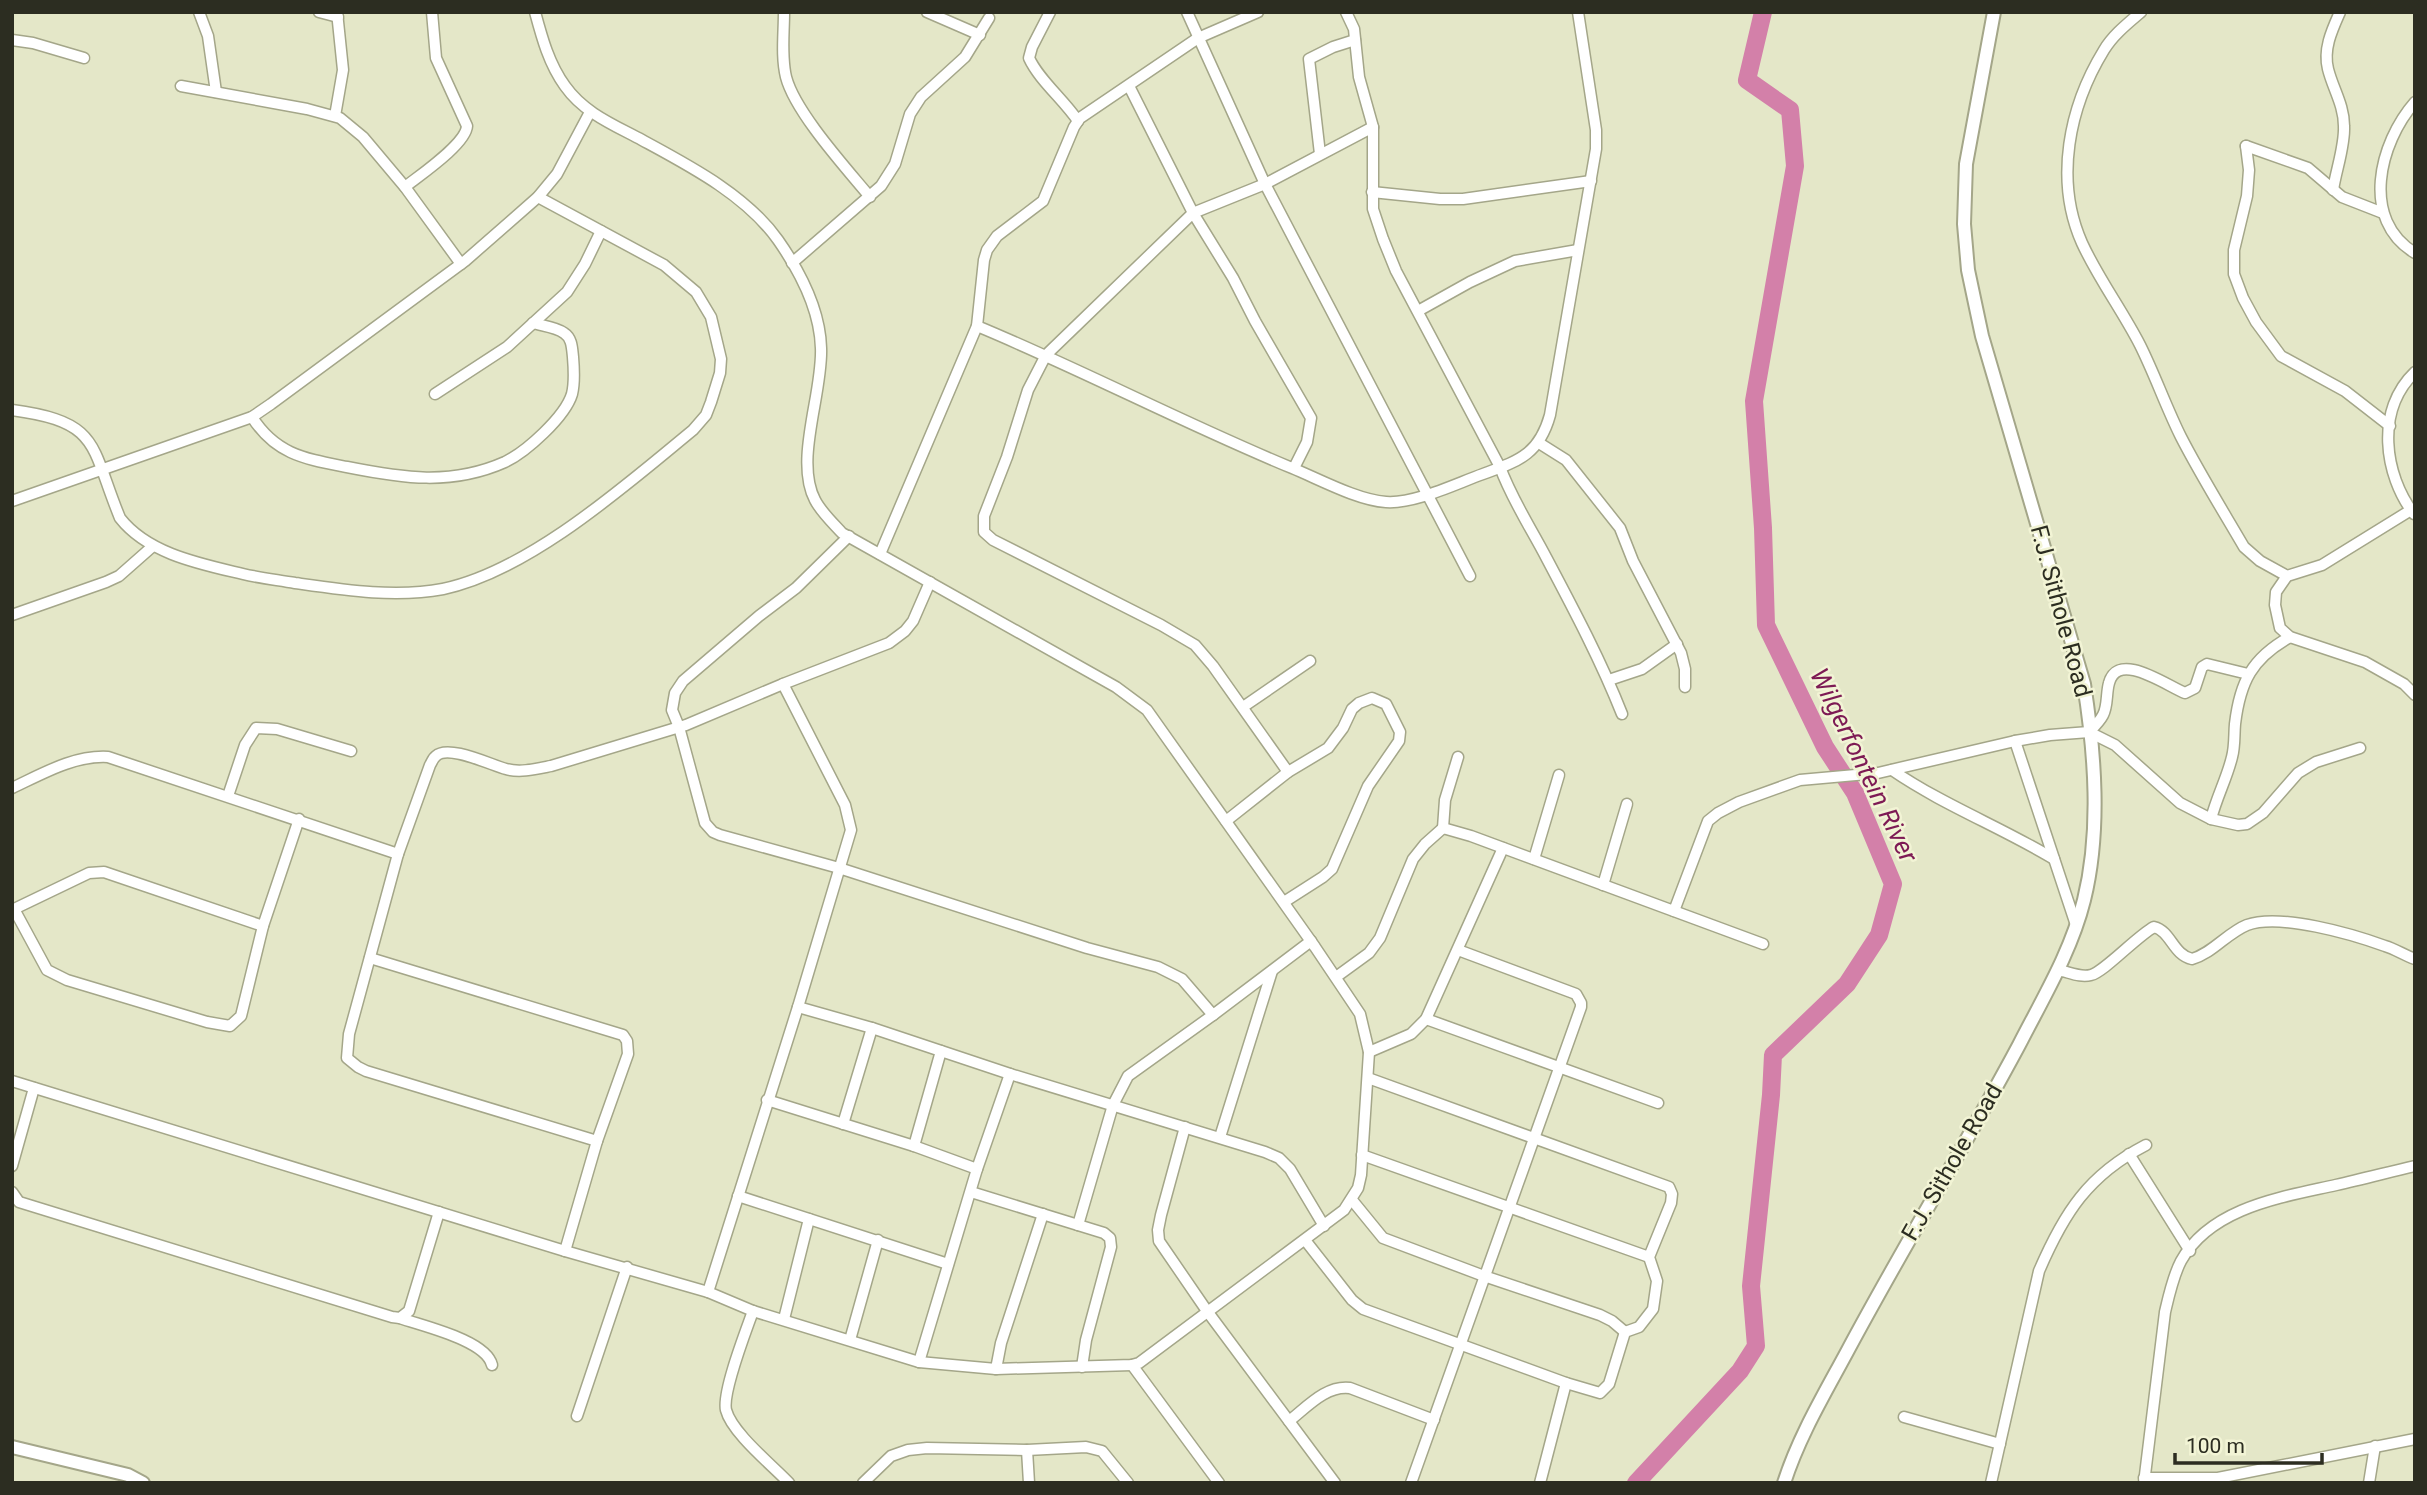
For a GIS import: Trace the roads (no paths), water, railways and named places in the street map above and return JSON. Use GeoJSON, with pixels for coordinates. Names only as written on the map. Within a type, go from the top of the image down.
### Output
{"type":"FeatureCollection","features":[{"type":"Feature","properties":{"kind":"street"},"geometry":{"type":"LineString","coordinates":[[199,12],[208,36],[216,92]]}},
{"type":"Feature","properties":{"kind":"street"},"geometry":{"type":"LineString","coordinates":[[319,12],[338,15],[343,70],[335,116]]}},
{"type":"Feature","properties":{"kind":"street"},"geometry":{"type":"LineString","coordinates":[[405,187],[452,148],[467,131],[462,113],[436,58],[432,12]]}},
{"type":"Feature","properties":{"kind":"street"},"geometry":{"type":"LineString","coordinates":[[12,1082],[708,1292],[753,1311],[919,1362],[996,1369],[1132,1366],[1148,1358],[1344,1210],[1358,1188],[1370,1052],[1360,1014],[1284,902],[1147,710],[1116,687],[842,533],[816,500],[809,482],[807,456],[819,389],[821,346],[815,317],[792,263],[756,213],[679,160],[590,112],[565,86],[551,63],[535,12]]}},
{"type":"Feature","properties":{"kind":"street"},"geometry":{"type":"LineString","coordinates":[[784,12],[783,60],[786,80],[805,116],[870,197]]}},
{"type":"Feature","properties":{"kind":"street"},"geometry":{"type":"LineString","coordinates":[[927,12],[980,35]]}},
{"type":"Feature","properties":{"kind":"street"},"geometry":{"type":"LineString","coordinates":[[1051,12],[1029,58],[1078,121]]}},
{"type":"Feature","properties":{"kind":"street"},"geometry":{"type":"LineString","coordinates":[[1187,12],[1265,184],[1470,576]]}},
{"type":"Feature","properties":{"kind":"street"},"geometry":{"type":"LineString","coordinates":[[880,554],[977,326],[984,260],[991,243],[1043,201],[1078,121],[1198,38],[1258,12]]}},
{"type":"Feature","properties":{"kind":"street"},"geometry":{"type":"LineString","coordinates":[[1346,12],[1354,29],[1359,77],[1373,127],[1373,209],[1383,239],[1396,271],[1500,467],[1510,494],[1546,557],[1609,680],[1622,714]]}},
{"type":"Feature","properties":{"kind":"street"},"geometry":{"type":"LineString","coordinates":[[977,326],[1046,355],[1148,405],[1294,468],[1354,493],[1385,502],[1398,502],[1427,494],[1521,459],[1545,434],[1550,415],[1597,141],[1578,12]]}},
{"type":"Feature","properties":{"kind":"street","name":"F.J. Sithole Road"},"geometry":{"type":"LineString","coordinates":[[1784,1483],[1802,1435],[1884,1283],[1990,1099],[2058,970],[2076,925],[2090,870],[2095,825],[2086,695],[1982,336],[1968,270],[1964,224],[1966,164],[1994,12]]}},
{"type":"Feature","properties":{"kind":"street"},"geometry":{"type":"LineString","coordinates":[[2141,12],[2104,49],[2082,93],[2069,135],[2067,166],[2070,203],[2082,242],[2140,345],[2182,438],[2244,547],[2260,561],[2287,576]]}},
{"type":"Feature","properties":{"kind":"street"},"geometry":{"type":"LineString","coordinates":[[2333,190],[2344,128],[2340,99],[2327,67],[2327,51],[2330,35],[2340,12]]}},
{"type":"Feature","properties":{"kind":"street"},"geometry":{"type":"LineString","coordinates":[[792,263],[881,186],[895,164],[910,114],[921,97],[973,48],[989,18]]}},
{"type":"Feature","properties":{"kind":"street"},"geometry":{"type":"LineString","coordinates":[[12,40],[33,43],[84,58]]}},
{"type":"Feature","properties":{"kind":"street"},"geometry":{"type":"LineString","coordinates":[[1320,154],[1309,59],[1355,40]]}},
{"type":"Feature","properties":{"kind":"street"},"geometry":{"type":"LineString","coordinates":[[181,86],[335,116],[363,137],[405,187],[461,264]]}},
{"type":"Feature","properties":{"kind":"street"},"geometry":{"type":"LineString","coordinates":[[1129,86],[1193,213],[1233,278],[1311,418],[1307,442],[1294,468]]}},
{"type":"Feature","properties":{"kind":"street"},"geometry":{"type":"LineString","coordinates":[[2415,102],[2403,115],[2394,133],[2379,184],[2391,233],[2397,241],[2415,253]]}},
{"type":"Feature","properties":{"kind":"street"},"geometry":{"type":"LineString","coordinates":[[12,501],[252,416],[461,264],[538,197],[557,174],[590,112]]}},
{"type":"Feature","properties":{"kind":"street"},"geometry":{"type":"LineString","coordinates":[[1288,772],[1195,645],[1170,629],[993,540],[984,532],[982,526],[988,501],[1007,457],[1028,390],[1046,355],[1193,213],[1265,184],[1373,127]]}},
{"type":"Feature","properties":{"kind":"street"},"geometry":{"type":"LineString","coordinates":[[2384,213],[2342,197],[2308,168],[2246,146],[2249,170],[2247,196],[2234,250],[2234,274],[2256,322],[2281,356],[2345,391],[2390,426]]}},
{"type":"Feature","properties":{"kind":"street"},"geometry":{"type":"LineString","coordinates":[[1372,192],[1463,199],[1591,181]]}},
{"type":"Feature","properties":{"kind":"street"},"geometry":{"type":"LineString","coordinates":[[12,410],[44,415],[76,427],[91,443],[120,517],[127,527],[153,546],[185,559],[258,578],[335,589],[412,593],[443,589],[478,578],[526,555],[587,514],[700,423],[714,394],[720,373],[721,359],[711,317],[696,292],[664,265],[538,197]]}},
{"type":"Feature","properties":{"kind":"street"},"geometry":{"type":"LineString","coordinates":[[435,394],[507,347],[567,292],[585,264],[601,230]]}},
{"type":"Feature","properties":{"kind":"street"},"geometry":{"type":"LineString","coordinates":[[1419,311],[1469,282],[1515,261],[1578,250]]}},
{"type":"Feature","properties":{"kind":"street"},"geometry":{"type":"LineString","coordinates":[[252,416],[269,439],[289,453],[317,461],[401,477],[428,479],[480,471],[507,461],[523,449],[557,419],[571,397],[574,380],[571,342],[565,333],[533,323]]}},
{"type":"Feature","properties":{"kind":"street"},"geometry":{"type":"LineString","coordinates":[[2415,372],[2400,391],[2390,426],[2389,454],[2400,492],[2413,513],[2322,565],[2287,576],[2276,592],[2275,614],[2280,628],[2290,637],[2365,662],[2404,684],[2415,695]]}},
{"type":"Feature","properties":{"kind":"street"},"geometry":{"type":"LineString","coordinates":[[1539,443],[1566,460],[1620,528],[1633,561],[1677,644],[1685,668],[1685,687]]}},
{"type":"Feature","properties":{"kind":"street"},"geometry":{"type":"LineString","coordinates":[[849,536],[796,588],[683,681],[675,692],[672,710],[705,823],[713,832],[838,868],[1087,948],[1158,967],[1182,979],[1213,1015]]}},
{"type":"Feature","properties":{"kind":"street"},"geometry":{"type":"LineString","coordinates":[[12,615],[112,579],[138,561],[153,546]]}},
{"type":"Feature","properties":{"kind":"street"},"geometry":{"type":"LineString","coordinates":[[597,1141],[366,1070],[348,1058],[347,1045],[398,854],[430,765],[436,755],[444,752],[457,753],[506,769],[532,770],[679,727],[889,643],[913,621],[930,582]]}},
{"type":"Feature","properties":{"kind":"street"},"geometry":{"type":"LineString","coordinates":[[2211,819],[2217,794],[2233,756],[2236,716],[2244,680],[2266,653],[2290,637]]}},
{"type":"Feature","properties":{"kind":"street"},"geometry":{"type":"LineString","coordinates":[[1609,680],[1642,670],[1677,644]]}},
{"type":"Feature","properties":{"kind":"street"},"geometry":{"type":"LineString","coordinates":[[1243,708],[1310,661]]}},
{"type":"Feature","properties":{"kind":"street"},"geometry":{"type":"LineString","coordinates":[[2089,733],[2104,714],[2109,683],[2112,676],[2120,670],[2126,668],[2144,674],[2185,693],[2195,688],[2202,667],[2207,664],[2248,674]]}},
{"type":"Feature","properties":{"kind":"street"},"geometry":{"type":"LineString","coordinates":[[708,1292],[799,1007],[838,868],[850,836],[848,816],[783,684]]}},
{"type":"Feature","properties":{"kind":"street"},"geometry":{"type":"LineString","coordinates":[[1226,821],[1288,772],[1328,748],[1359,703],[1372,698],[1386,704],[1400,732],[1397,745],[1368,786],[1332,869],[1284,902]]}},
{"type":"Feature","properties":{"kind":"street"},"geometry":{"type":"LineString","coordinates":[[228,796],[245,745],[256,728],[277,729],[351,751]]}},
{"type":"Feature","properties":{"kind":"street"},"geometry":{"type":"LineString","coordinates":[[1674,911],[1708,821],[1740,802],[1800,780],[1878,773],[2015,741],[2050,735],[2089,733],[2115,745],[2180,803],[2211,819],[2230,825],[2247,824],[2263,813],[2298,773],[2316,762],[2360,748]]}},
{"type":"Feature","properties":{"kind":"street"},"geometry":{"type":"LineString","coordinates":[[2015,741],[2076,925]]}},
{"type":"Feature","properties":{"kind":"street"},"geometry":{"type":"LineString","coordinates":[[12,788],[75,761],[108,757],[398,854]]}},
{"type":"Feature","properties":{"kind":"street"},"geometry":{"type":"LineString","coordinates":[[1336,977],[1357,964],[1375,946],[1413,859],[1425,844],[1444,828],[1446,800],[1458,757]]}},
{"type":"Feature","properties":{"kind":"street"},"geometry":{"type":"LineString","coordinates":[[1892,770],[1911,783],[1973,817],[2023,840],[2054,859]]}},
{"type":"Feature","properties":{"kind":"street"},"geometry":{"type":"LineString","coordinates":[[1534,859],[1559,775]]}},
{"type":"Feature","properties":{"kind":"street"},"geometry":{"type":"LineString","coordinates":[[1603,885],[1627,804]]}},
{"type":"Feature","properties":{"kind":"street"},"geometry":{"type":"LineString","coordinates":[[264,926],[104,872],[89,873],[13,910],[43,964],[52,974],[221,1026],[230,1026],[242,1016],[264,926],[299,819]]}},
{"type":"Feature","properties":{"kind":"street"},"geometry":{"type":"LineString","coordinates":[[1444,828],[1763,944]]}},
{"type":"Feature","properties":{"kind":"street"},"geometry":{"type":"LineString","coordinates":[[1370,1052],[1411,1034],[1426,1019],[1503,848]]}},
{"type":"Feature","properties":{"kind":"street"},"geometry":{"type":"LineString","coordinates":[[2058,970],[2078,975],[2099,972],[2130,943],[2154,927],[2161,929],[2181,956],[2192,959],[2206,953],[2242,927],[2267,921],[2313,926],[2386,946],[2415,959]]}},
{"type":"Feature","properties":{"kind":"street"},"geometry":{"type":"LineString","coordinates":[[1078,1225],[1113,1105],[1128,1076],[1311,941]]}},
{"type":"Feature","properties":{"kind":"street"},"geometry":{"type":"LineString","coordinates":[[1411,1483],[1580,1013],[1581,1003],[1579,997],[1458,950]]}},
{"type":"Feature","properties":{"kind":"street"},"geometry":{"type":"LineString","coordinates":[[370,958],[623,1035],[627,1041],[628,1055],[597,1141],[565,1251]]}},
{"type":"Feature","properties":{"kind":"street"},"geometry":{"type":"LineString","coordinates":[[1220,1137],[1272,970]]}},
{"type":"Feature","properties":{"kind":"street"},"geometry":{"type":"LineString","coordinates":[[799,1007],[1265,1152],[1285,1163],[1324,1226]]}},
{"type":"Feature","properties":{"kind":"street"},"geometry":{"type":"LineString","coordinates":[[1426,1019],[1658,1102]]}},
{"type":"Feature","properties":{"kind":"street"},"geometry":{"type":"LineString","coordinates":[[843,1124],[872,1028]]}},
{"type":"Feature","properties":{"kind":"street"},"geometry":{"type":"LineString","coordinates":[[914,1146],[941,1051]]}},
{"type":"Feature","properties":{"kind":"street"},"geometry":{"type":"LineString","coordinates":[[919,1362],[977,1169],[1010,1074]]}},
{"type":"Feature","properties":{"kind":"street"},"geometry":{"type":"LineString","coordinates":[[1368,1078],[1669,1187],[1672,1194],[1671,1203],[1649,1257],[1657,1281],[1653,1308],[1639,1326],[1625,1332]]}},
{"type":"Feature","properties":{"kind":"street"},"geometry":{"type":"LineString","coordinates":[[13,1162],[34,1088]]}},
{"type":"Feature","properties":{"kind":"street"},"geometry":{"type":"LineString","coordinates":[[768,1100],[977,1169]]}},
{"type":"Feature","properties":{"kind":"street"},"geometry":{"type":"LineString","coordinates":[[1185,1127],[1161,1215],[1159,1241],[1335,1483]]}},
{"type":"Feature","properties":{"kind":"street"},"geometry":{"type":"LineString","coordinates":[[1991,1483],[2039,1271],[2047,1253],[2075,1203],[2108,1167],[2146,1145]]}},
{"type":"Feature","properties":{"kind":"street"},"geometry":{"type":"LineString","coordinates":[[2129,1154],[2190,1251]]}},
{"type":"Feature","properties":{"kind":"street"},"geometry":{"type":"LineString","coordinates":[[1362,1155],[1649,1257]]}},
{"type":"Feature","properties":{"kind":"street"},"geometry":{"type":"LineString","coordinates":[[2415,1166],[2280,1197],[2226,1218],[2199,1239],[2182,1259],[2169,1292],[2144,1480],[2218,1478],[2415,1439]]}},
{"type":"Feature","properties":{"kind":"street"},"geometry":{"type":"LineString","coordinates":[[12,1192],[19,1202],[400,1318],[475,1346],[489,1356],[492,1365]]}},
{"type":"Feature","properties":{"kind":"street"},"geometry":{"type":"LineString","coordinates":[[971,1192],[1104,1233],[1110,1238],[1082,1367]]}},
{"type":"Feature","properties":{"kind":"street"},"geometry":{"type":"LineString","coordinates":[[738,1196],[948,1264]]}},
{"type":"Feature","properties":{"kind":"street"},"geometry":{"type":"LineString","coordinates":[[1352,1200],[1383,1238],[1600,1315],[1625,1332]]}},
{"type":"Feature","properties":{"kind":"street"},"geometry":{"type":"LineString","coordinates":[[400,1318],[410,1311],[439,1212]]}},
{"type":"Feature","properties":{"kind":"street"},"geometry":{"type":"LineString","coordinates":[[996,1369],[1001,1343],[1043,1214]]}},
{"type":"Feature","properties":{"kind":"street"},"geometry":{"type":"LineString","coordinates":[[784,1319],[809,1219]]}},
{"type":"Feature","properties":{"kind":"street"},"geometry":{"type":"LineString","coordinates":[[850,1340],[878,1240]]}},
{"type":"Feature","properties":{"kind":"street"},"geometry":{"type":"LineString","coordinates":[[1305,1240],[1359,1306],[1374,1314],[1566,1383],[1598,1392],[1605,1390],[1612,1377],[1625,1332]]}},
{"type":"Feature","properties":{"kind":"street"},"geometry":{"type":"LineString","coordinates":[[577,1416],[627,1267]]}},
{"type":"Feature","properties":{"kind":"street"},"geometry":{"type":"LineString","coordinates":[[753,1311],[726,1394],[727,1411],[738,1430],[789,1483]]}},
{"type":"Feature","properties":{"kind":"street"},"geometry":{"type":"LineString","coordinates":[[1132,1366],[1219,1483]]}},
{"type":"Feature","properties":{"kind":"street"},"geometry":{"type":"LineString","coordinates":[[1540,1483],[1566,1383]]}},
{"type":"Feature","properties":{"kind":"street"},"geometry":{"type":"LineString","coordinates":[[1289,1421],[1326,1393],[1339,1387],[1350,1388],[1434,1420]]}},
{"type":"Feature","properties":{"kind":"street"},"geometry":{"type":"LineString","coordinates":[[1904,1417],[2000,1444]]}},
{"type":"Feature","properties":{"kind":"street"},"geometry":{"type":"LineString","coordinates":[[12,1447],[115,1472],[143,1483]]}},
{"type":"Feature","properties":{"kind":"street"},"geometry":{"type":"LineString","coordinates":[[863,1483],[891,1456],[908,1450],[1095,1447],[1109,1458],[1128,1483]]}},
{"type":"Feature","properties":{"kind":"street"},"geometry":{"type":"LineString","coordinates":[[2369,1483],[2375,1447]]}},
{"type":"Feature","properties":{"kind":"street"},"geometry":{"type":"LineString","coordinates":[[1027,1450],[1028,1483]]}},
{"type":"Feature","properties":{"kind":"waterway","name":"Wilgerfontein River"},"geometry":{"type":"LineString","coordinates":[[1636,1483],[1740,1371],[1756,1346],[1751,1286],[1773,1055],[1847,984],[1879,935],[1893,884],[1855,793],[1825,747],[1766,625],[1763,528],[1754,401],[1795,166],[1790,110],[1747,80],[1763,12]]}}]}
